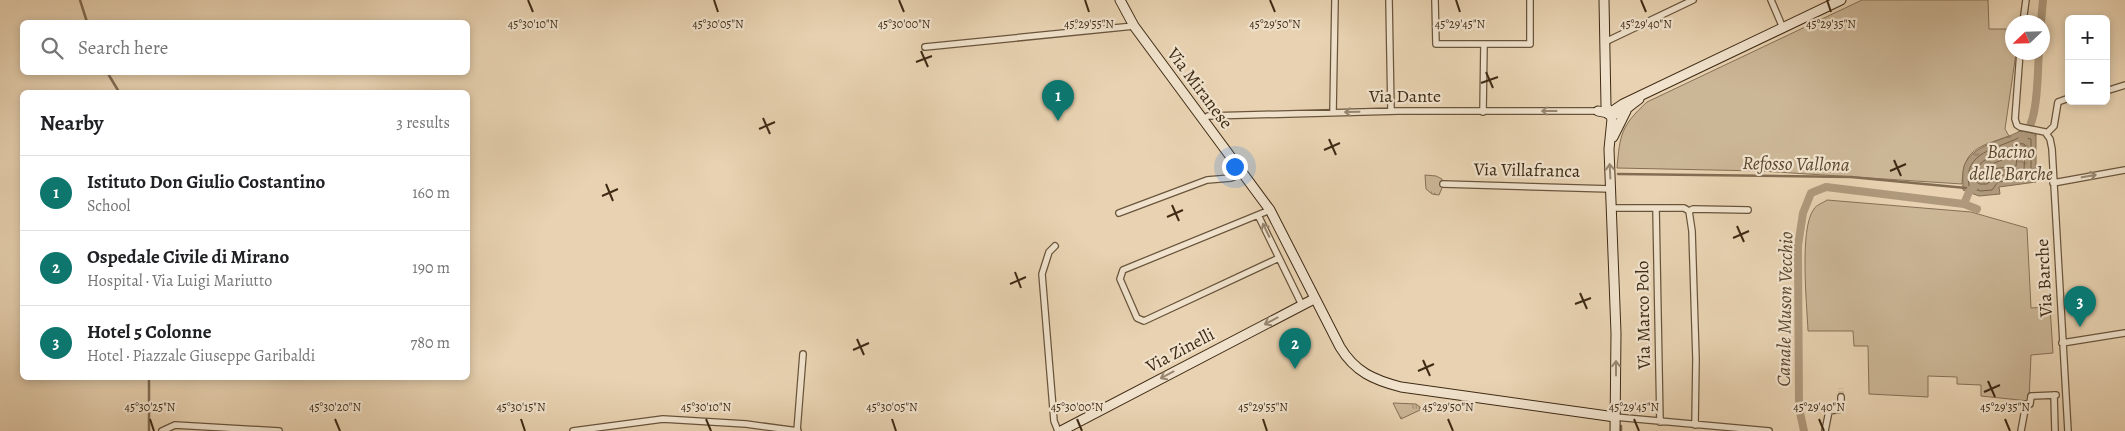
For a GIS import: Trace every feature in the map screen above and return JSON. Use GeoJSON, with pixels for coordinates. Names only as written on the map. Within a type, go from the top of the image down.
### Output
{"type":"FeatureCollection","features":[{"type":"Feature","properties":{"kind":"main road","name":"Via Miranese"},"geometry":{"type":"LineString","coordinates":[[1120,0],[1134,26],[1270,210],[1314,299],[1347,358],[1362,373],[1400,387],[1616,417]]}},
{"type":"Feature","properties":{"kind":"main road"},"geometry":{"type":"LineString","coordinates":[[1604,0],[1606,106],[1608,114],[1606,132],[1609,149],[1611,189],[1616,333],[1615,431]]}},
{"type":"Feature","properties":{"kind":"main road"},"geometry":{"type":"LineString","coordinates":[[1608,114],[1623,104],[1840,0]]}},
{"type":"Feature","properties":{"kind":"main road"},"geometry":{"type":"LineString","coordinates":[[1608,114],[1614,115],[1626,111],[1648,93]]}},
{"type":"Feature","properties":{"kind":"main road"},"geometry":{"type":"LineString","coordinates":[[1609,149],[1616,129],[1626,111]]}},
{"type":"Feature","properties":{"kind":"main road","name":"Via Dante"},"geometry":{"type":"LineString","coordinates":[[1598,112],[1608,114]]}},
{"type":"Feature","properties":{"kind":"main road","name":"Via Zinelli"},"geometry":{"type":"LineString","coordinates":[[1059,431],[1314,299]]}},
{"type":"Feature","properties":{"kind":"street"},"geometry":{"type":"LineString","coordinates":[[1333,112],[1334,0]]}},
{"type":"Feature","properties":{"kind":"street"},"geometry":{"type":"LineString","coordinates":[[1389,0],[1391,112]]}},
{"type":"Feature","properties":{"kind":"street"},"geometry":{"type":"LineString","coordinates":[[1436,0],[1436,44],[1530,44],[1530,0]]}},
{"type":"Feature","properties":{"kind":"street"},"geometry":{"type":"LineString","coordinates":[[1605,42],[1693,0]]}},
{"type":"Feature","properties":{"kind":"street"},"geometry":{"type":"LineString","coordinates":[[1771,0],[1783,28]]}},
{"type":"Feature","properties":{"kind":"street"},"geometry":{"type":"LineString","coordinates":[[2024,15],[2026,0]]}},
{"type":"Feature","properties":{"kind":"street"},"geometry":{"type":"LineString","coordinates":[[925,47],[1134,26]]}},
{"type":"Feature","properties":{"kind":"street"},"geometry":{"type":"LineString","coordinates":[[1483,112],[1484,44]]}},
{"type":"Feature","properties":{"kind":"street"},"geometry":{"type":"LineString","coordinates":[[2019,60],[2016,125],[2047,133],[2054,126],[2058,102],[2065,99]]}},
{"type":"Feature","properties":{"kind":"street"},"geometry":{"type":"LineString","coordinates":[[2110,90],[2125,85]]}},
{"type":"Feature","properties":{"kind":"street","name":"Via Dante"},"geometry":{"type":"LineString","coordinates":[[1203,119],[1208,116],[1333,112],[1598,112]]}},
{"type":"Feature","properties":{"kind":"street","name":"Via Barche"},"geometry":{"type":"LineString","coordinates":[[2047,133],[2052,149],[2068,431]]}},
{"type":"Feature","properties":{"kind":"street"},"geometry":{"type":"LineString","coordinates":[[2053,183],[2125,170]]}},
{"type":"Feature","properties":{"kind":"street"},"geometry":{"type":"LineString","coordinates":[[1119,213],[1207,180],[1231,178],[1244,173]]}},
{"type":"Feature","properties":{"kind":"street","name":"Via Villafranca"},"geometry":{"type":"LineString","coordinates":[[1443,184],[1611,189]]}},
{"type":"Feature","properties":{"kind":"street"},"geometry":{"type":"LineString","coordinates":[[1611,208],[1684,208],[1689,211],[1693,209],[1748,210]]}},
{"type":"Feature","properties":{"kind":"street","name":"Via Marco Polo"},"geometry":{"type":"LineString","coordinates":[[1656,208],[1660,422]]}},
{"type":"Feature","properties":{"kind":"street"},"geometry":{"type":"LineString","coordinates":[[1270,210],[1123,270],[1120,279],[1137,318],[1144,321],[1279,258]]}},
{"type":"Feature","properties":{"kind":"street"},"geometry":{"type":"LineString","coordinates":[[1689,211],[1692,231],[1696,360],[1695,426]]}},
{"type":"Feature","properties":{"kind":"street"},"geometry":{"type":"LineString","coordinates":[[1258,215],[1302,305]]}},
{"type":"Feature","properties":{"kind":"street"},"geometry":{"type":"LineString","coordinates":[[1056,246],[1049,252],[1042,274],[1054,421],[1059,431]]}},
{"type":"Feature","properties":{"kind":"street"},"geometry":{"type":"LineString","coordinates":[[2062,342],[2125,333]]}},
{"type":"Feature","properties":{"kind":"street"},"geometry":{"type":"LineString","coordinates":[[573,431],[663,419],[746,424],[798,431],[803,354]]}},
{"type":"Feature","properties":{"kind":"street"},"geometry":{"type":"LineString","coordinates":[[2021,431],[2026,404],[2030,404],[2031,396],[2055,395],[2055,431]]}},
{"type":"Feature","properties":{"kind":"street"},"geometry":{"type":"LineString","coordinates":[[1825,431],[1829,411],[1841,409],[1841,397]]}},
{"type":"Feature","properties":{"kind":"street"},"geometry":{"type":"LineString","coordinates":[[1616,417],[1695,426],[1769,431]]}},
{"type":"Feature","properties":{"kind":"street"},"geometry":{"type":"LineString","coordinates":[[162,431],[175,425],[279,431]]}},
{"type":"Feature","properties":{"kind":"green space"},"geometry":{"type":"Polygon","coordinates":[[[1862,0],[1988,0],[1989,29],[2005,29],[2005,60],[2015,60],[2005,129],[2009,136],[1981,147],[1969,156],[1963,172],[1962,184],[1761,171],[1617,168],[1623,131],[1638,110],[1647,102],[1862,0]]]}},
{"type":"Feature","properties":{"kind":"green space"},"geometry":{"type":"Polygon","coordinates":[[[1425,175],[1436,176],[1442,179],[1442,188],[1439,195],[1432,194],[1426,189],[1425,175]]]}},
{"type":"Feature","properties":{"kind":"green space"},"geometry":{"type":"Polygon","coordinates":[[[1827,200],[1971,212],[2027,228],[2031,308],[2050,307],[2053,353],[2031,355],[2029,401],[1981,396],[1981,385],[1957,384],[1957,377],[1928,376],[1928,397],[1869,394],[1868,346],[1854,346],[1853,331],[1808,331],[1805,267],[1807,232],[1809,219],[1814,209],[1827,200]]]}},
{"type":"Feature","properties":{"kind":"green space"},"geometry":{"type":"Polygon","coordinates":[[[1393,403],[1416,404],[1420,407],[1420,410],[1401,419],[1393,403]]]}},
{"type":"Feature","properties":{"kind":"water","name":"Bacino delle Barche"},"geometry":{"type":"Polygon","coordinates":[[[2020,131],[2036,133],[2036,182],[1999,187],[2000,194],[1979,196],[1963,190],[1963,169],[1968,159],[1980,148],[2020,131]]]}},
{"type":"Feature","properties":{"kind":"waterway"},"geometry":{"type":"LineString","coordinates":[[80,0],[86,20]]}},
{"type":"Feature","properties":{"kind":"waterway"},"geometry":{"type":"LineString","coordinates":[[2042,15],[2043,0]]}},
{"type":"Feature","properties":{"kind":"waterway"},"geometry":{"type":"LineString","coordinates":[[2022,139],[2032,122],[2039,60]]}},
{"type":"Feature","properties":{"kind":"waterway"},"geometry":{"type":"LineString","coordinates":[[109,75],[118,90]]}},
{"type":"Feature","properties":{"kind":"waterway","name":"Refosso Vallona"},"geometry":{"type":"LineString","coordinates":[[1618,174],[1851,177],[1966,188]]}},
{"type":"Feature","properties":{"kind":"waterway"},"geometry":{"type":"LineString","coordinates":[[1964,204],[1969,192],[1975,186]]}},
{"type":"Feature","properties":{"kind":"waterway","name":"Canale Muson Vecchio"},"geometry":{"type":"LineString","coordinates":[[1804,431],[1799,408],[1798,246],[1803,213],[1811,193],[1826,187],[1964,204],[1977,209]]}},
{"type":"Feature","properties":{"kind":"waterway"},"geometry":{"type":"LineString","coordinates":[[149,380],[149,431]]}},
{"type":"Feature","properties":{"kind":"waterway","name":"Refosso Vallona"},"geometry":{"type":"LineString","coordinates":[[1621,426],[1621,431]]}},
{"type":"Feature","properties":{"kind":"tunnel"},"geometry":{"type":"LineString","coordinates":[[1841,388],[1841,397]]}},
{"type":"Feature","properties":{"kind":"place","name":"Istituto Don Giulio Costantino"},"geometry":{"type":"Point","coordinates":[1058,121]}},
{"type":"Feature","properties":{"kind":"place","name":"Hotel 5 Colonne"},"geometry":{"type":"Point","coordinates":[2080,327]}},
{"type":"Feature","properties":{"kind":"place","name":"Ospedale Civile di Mirano"},"geometry":{"type":"Point","coordinates":[1295,369]}}]}
